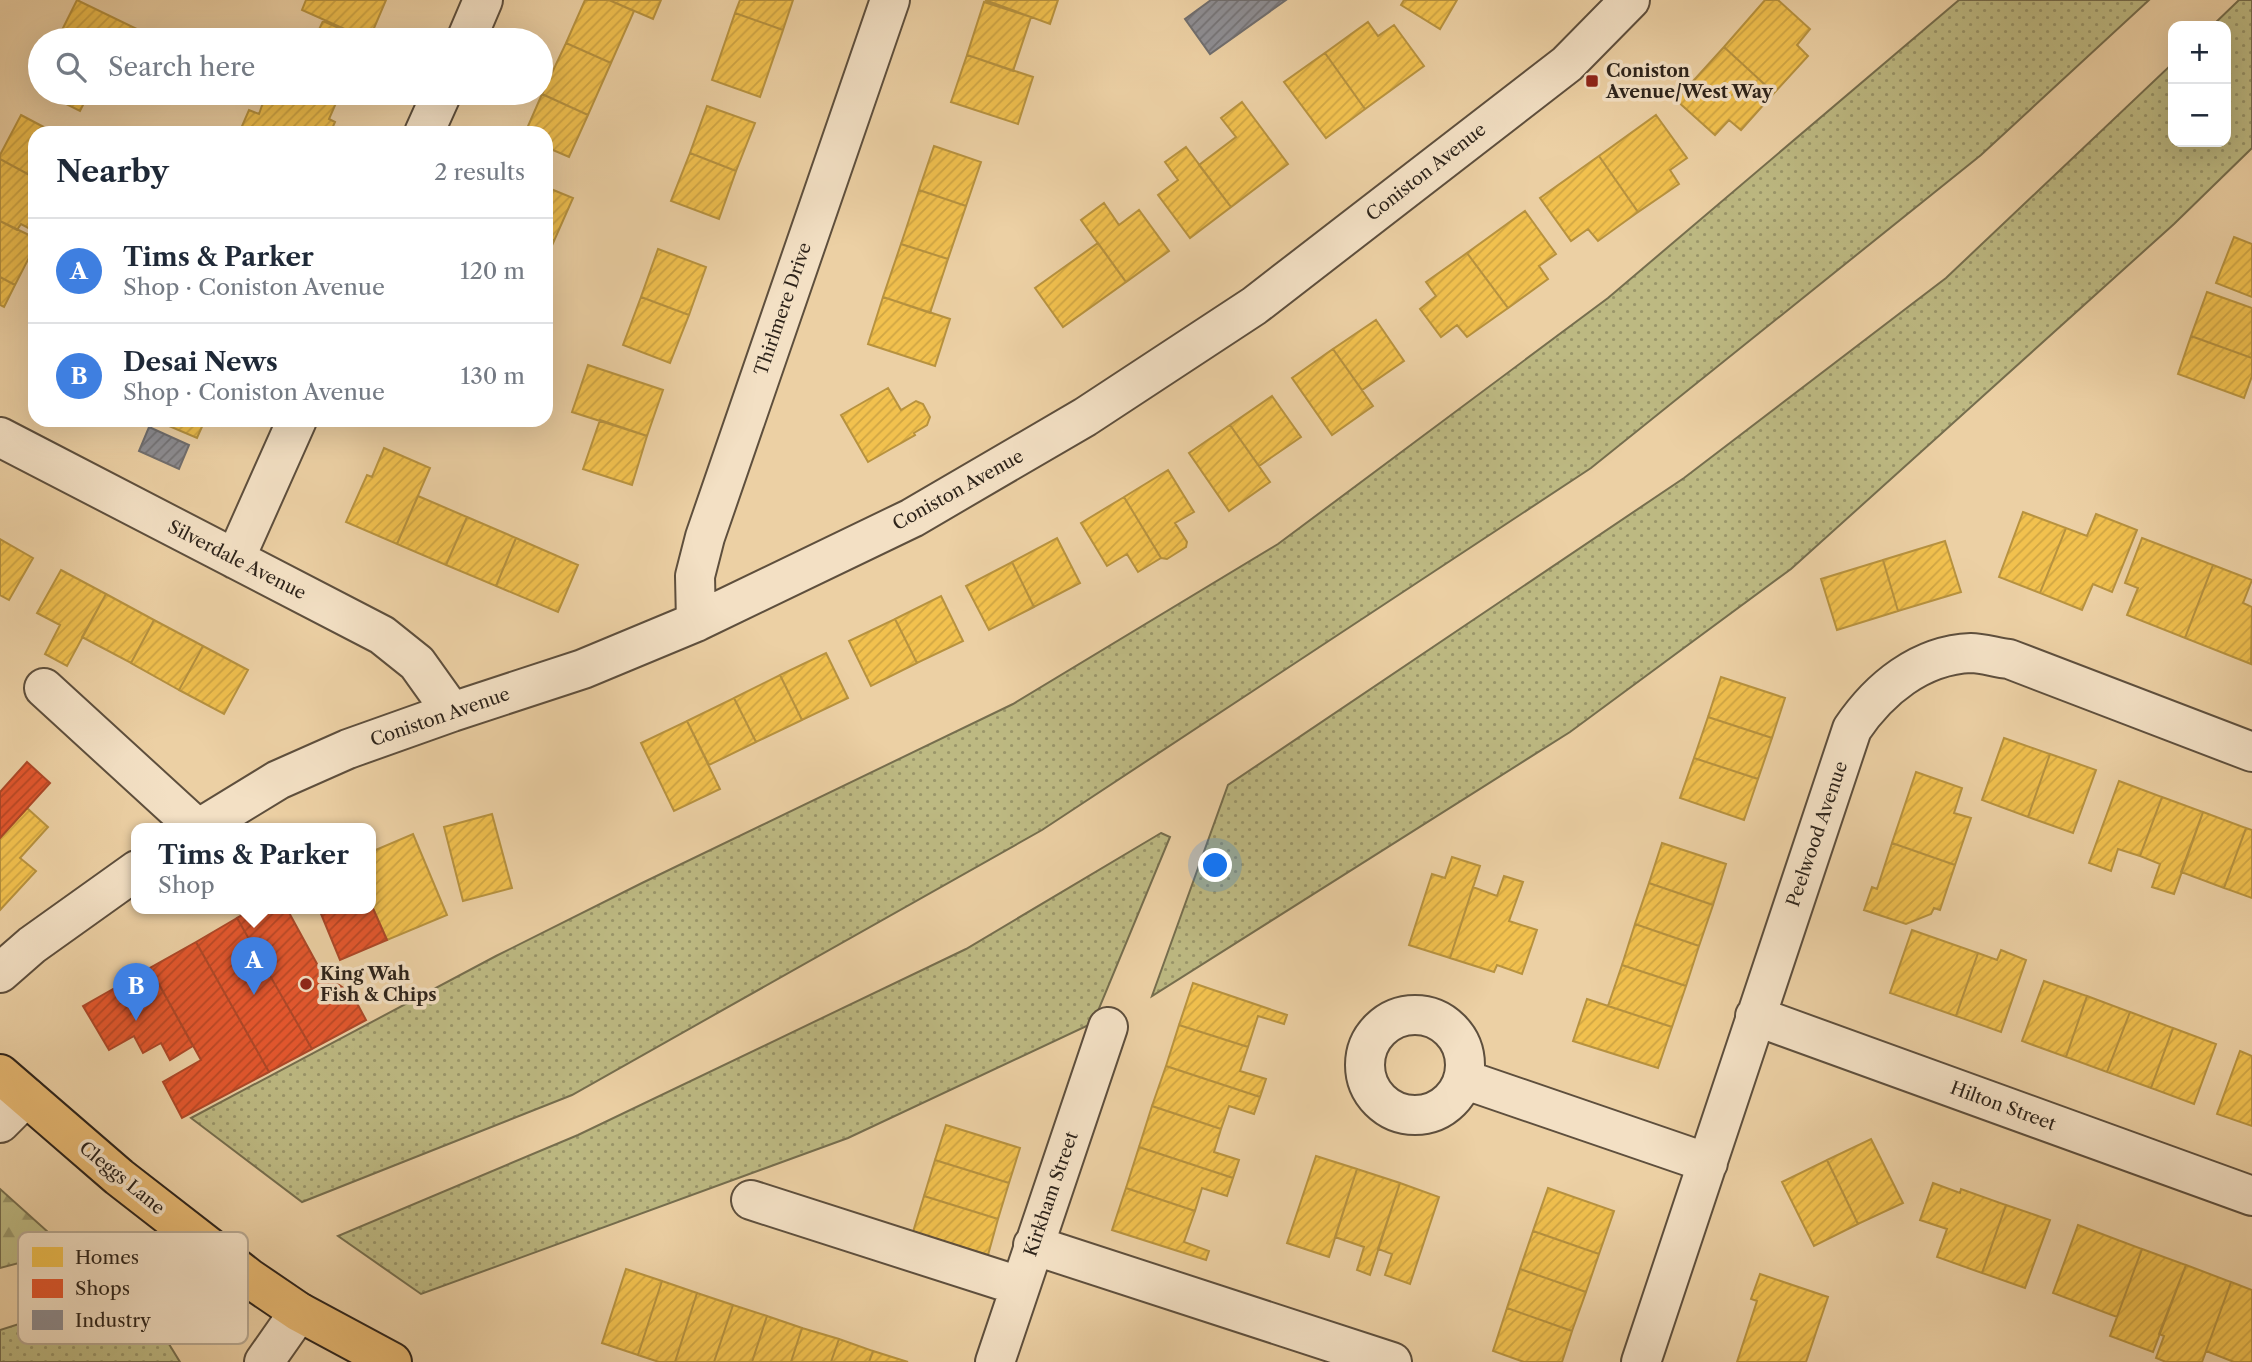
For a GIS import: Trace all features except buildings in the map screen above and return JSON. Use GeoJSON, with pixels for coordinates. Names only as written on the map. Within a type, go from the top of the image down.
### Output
{"type":"FeatureCollection","features":[{"type":"Feature","properties":{"kind":"main road","name":"Cleggs Lane"},"geometry":{"type":"LineString","coordinates":[[9,1098],[55,1122],[119,1177],[190,1232]]}},
{"type":"Feature","properties":{"kind":"main road","name":"Cleggs Lane"},"geometry":{"type":"LineString","coordinates":[[248,1277],[299,1312],[388,1361]]}},
{"type":"Feature","properties":{"kind":"street"},"geometry":{"type":"LineString","coordinates":[[471,28],[484,0]]}},
{"type":"Feature","properties":{"kind":"street","name":"Thirlmere Drive"},"geometry":{"type":"LineString","coordinates":[[696,622],[695,576],[705,537],[890,0]]}},
{"type":"Feature","properties":{"kind":"street","name":"Coniston Avenue"},"geometry":{"type":"LineString","coordinates":[[208,823],[278,780],[348,749],[583,669],[696,622],[912,519],[1085,417],[1254,306],[1567,64],[1630,0]]}},
{"type":"Feature","properties":{"kind":"street"},"geometry":{"type":"LineString","coordinates":[[427,126],[437,105]]}},
{"type":"Feature","properties":{"kind":"street"},"geometry":{"type":"LineString","coordinates":[[235,559],[294,427]]}},
{"type":"Feature","properties":{"kind":"street","name":"Silverdale Avenue"},"geometry":{"type":"LineString","coordinates":[[0,437],[382,635],[416,663],[452,712]]}},
{"type":"Feature","properties":{"kind":"street","name":"Peelwood Avenue"},"geometry":{"type":"LineString","coordinates":[[1641,1362],[1852,729],[1867,707],[1885,689],[1911,669],[1941,659],[1971,653],[2009,659],[2252,752]]}},
{"type":"Feature","properties":{"kind":"street"},"geometry":{"type":"LineString","coordinates":[[44,688],[191,823]]}},
{"type":"Feature","properties":{"kind":"street"},"geometry":{"type":"LineString","coordinates":[[0,973],[32,945],[131,874]]}},
{"type":"Feature","properties":{"kind":"street","name":"Hilton Street"},"geometry":{"type":"LineString","coordinates":[[1755,1016],[2252,1196]]}},
{"type":"Feature","properties":{"kind":"street","name":"Kirkham Street"},"geometry":{"type":"LineString","coordinates":[[995,1362],[1108,1027]]}},
{"type":"Feature","properties":{"kind":"street"},"geometry":{"type":"LineString","coordinates":[[1463,1079],[1707,1163]]}},
{"type":"Feature","properties":{"kind":"street"},"geometry":{"type":"LineString","coordinates":[[751,1200],[1019,1286]]}},
{"type":"Feature","properties":{"kind":"street"},"geometry":{"type":"LineString","coordinates":[[1033,1245],[1392,1362]]}},
{"type":"Feature","properties":{"kind":"street"},"geometry":{"type":"LineString","coordinates":[[264,1362],[299,1312]]}},
{"type":"Feature","properties":{"kind":"green space"},"geometry":{"type":"Polygon","coordinates":[[[1959,0],[2149,0],[1981,155],[1591,468],[1042,830],[572,1095],[302,1202],[191,1118],[496,956],[1013,704],[1278,544],[1608,298],[1959,0]]]}},
{"type":"Feature","properties":{"kind":"green space"},"geometry":{"type":"Polygon","coordinates":[[[2239,0],[2252,0],[2252,148],[2174,224],[1791,569],[1570,732],[1152,996],[1228,785],[1684,478],[1946,278],[2168,68],[2168,147],[2231,147],[2231,21],[2217,21],[2239,0]]]}},
{"type":"Feature","properties":{"kind":"green space"},"geometry":{"type":"Polygon","coordinates":[[[1161,833],[1170,837],[1093,1023],[848,1138],[421,1294],[338,1236],[578,1135],[966,949],[1161,833]]]}},
{"type":"Feature","properties":{"kind":"green space"},"geometry":{"type":"Polygon","coordinates":[[[0,1189],[48,1232],[18,1232],[18,1263],[0,1268],[0,1189]]]}},
{"type":"Feature","properties":{"kind":"green space"},"geometry":{"type":"Polygon","coordinates":[[[18,1324],[18,1344],[169,1344],[180,1362],[0,1362],[0,1330],[18,1324]]]}},
{"type":"Feature","properties":{"kind":"place","name":"Coniston Avenue/West Way"},"geometry":{"type":"Point","coordinates":[1592,81]}},
{"type":"Feature","properties":{"kind":"place","name":"King Wah Fish & Chips"},"geometry":{"type":"Point","coordinates":[306,984]}},
{"type":"Feature","properties":{"kind":"place","name":"Tims & Parker"},"geometry":{"type":"Point","coordinates":[254,995]}},
{"type":"Feature","properties":{"kind":"place","name":"Desai News"},"geometry":{"type":"Point","coordinates":[136,1021]}}]}
